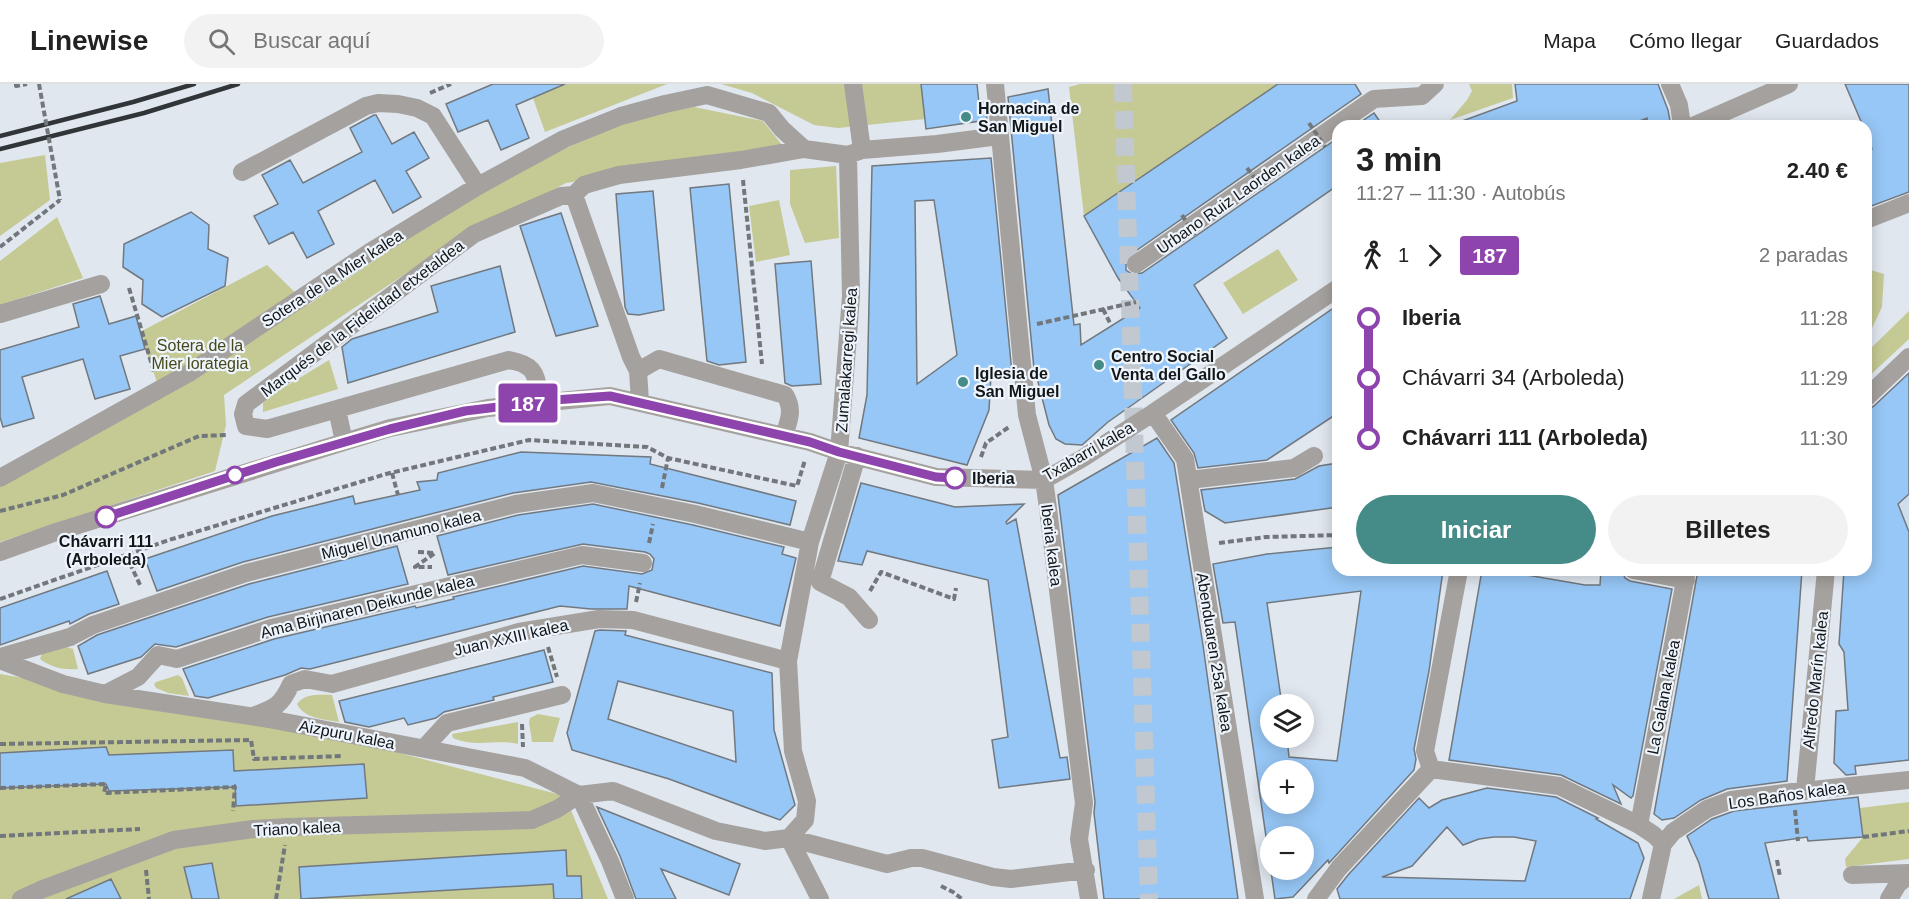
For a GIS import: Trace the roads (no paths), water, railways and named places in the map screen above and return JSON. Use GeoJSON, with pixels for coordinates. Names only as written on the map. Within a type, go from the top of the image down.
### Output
{"type":"FeatureCollection","features":[{"type":"Feature","properties":{"kind":"street","name":"Zumalakarregi kalea"},"geometry":{"type":"LineString","coordinates":[[789,838],[805,820],[807,801],[793,751],[788,661],[810,542],[848,454],[855,152],[853,84]]}},
{"type":"Feature","properties":{"kind":"street","name":"Iberia kalea"},"geometry":{"type":"LineString","coordinates":[[995,84],[1027,415],[1044,480],[1084,803],[1079,839],[1086,870],[1089,899]]}},
{"type":"Feature","properties":{"kind":"street","name":"Urbano Ruiz Laorden kalea"},"geometry":{"type":"LineString","coordinates":[[1344,120],[1374,99],[1422,96],[1435,84]]}},
{"type":"Feature","properties":{"kind":"street"},"geometry":{"type":"LineString","coordinates":[[1670,84],[1679,105],[1682,120]]}},
{"type":"Feature","properties":{"kind":"street"},"geometry":{"type":"LineString","coordinates":[[1707,120],[1789,84]]}},
{"type":"Feature","properties":{"kind":"street","name":"Sotera de la Mier kalea"},"geometry":{"type":"LineString","coordinates":[[2,475],[189,373],[380,246],[478,186],[554,145],[621,116],[707,95],[769,113],[782,129],[804,149]]}},
{"type":"Feature","properties":{"kind":"street"},"geometry":{"type":"LineString","coordinates":[[242,172],[366,106],[378,103],[398,104],[417,108],[433,116],[478,186]]}},
{"type":"Feature","properties":{"kind":"street","name":"Urbano Ruiz Laorden kalea"},"geometry":{"type":"LineString","coordinates":[[1136,264],[1332,128]]}},
{"type":"Feature","properties":{"kind":"street"},"geometry":{"type":"LineString","coordinates":[[804,149],[855,152],[999,136]]}},
{"type":"Feature","properties":{"kind":"street","name":"Marqués de la Fidelidad etxetaldea"},"geometry":{"type":"LineString","coordinates":[[337,409],[267,429],[246,426],[243,414],[246,404],[474,234],[561,196],[574,195],[584,185],[619,175],[741,160],[804,149]]}},
{"type":"Feature","properties":{"kind":"street"},"geometry":{"type":"LineString","coordinates":[[574,195],[638,371],[640,401]]}},
{"type":"Feature","properties":{"kind":"street"},"geometry":{"type":"LineString","coordinates":[[1872,218],[1909,203]]}},
{"type":"Feature","properties":{"kind":"street"},"geometry":{"type":"LineString","coordinates":[[0,314],[101,284]]}},
{"type":"Feature","properties":{"kind":"street","name":"Txabarri kalea"},"geometry":{"type":"LineString","coordinates":[[0,552],[56,532],[390,429],[465,411],[541,401],[610,396],[640,401],[784,436],[936,477],[1044,480],[1153,413],[1332,292]]}},
{"type":"Feature","properties":{"kind":"street"},"geometry":{"type":"LineString","coordinates":[[1872,392],[1909,357]]}},
{"type":"Feature","properties":{"kind":"street"},"geometry":{"type":"LineString","coordinates":[[638,371],[659,359],[784,395],[790,405],[790,418],[784,436]]}},
{"type":"Feature","properties":{"kind":"street"},"geometry":{"type":"LineString","coordinates":[[344,442],[337,409],[509,360],[524,362],[535,373],[541,401]]}},
{"type":"Feature","properties":{"kind":"street","name":"Abenduaren 25a kalea"},"geometry":{"type":"LineString","coordinates":[[1153,413],[1185,459],[1255,899]]}},
{"type":"Feature","properties":{"kind":"street"},"geometry":{"type":"LineString","coordinates":[[848,454],[820,582],[849,597],[864,614]]}},
{"type":"Feature","properties":{"kind":"street"},"geometry":{"type":"LineString","coordinates":[[1189,480],[1294,468],[1314,456]]}},
{"type":"Feature","properties":{"kind":"street","name":"Miguel Unamuno kalea"},"geometry":{"type":"LineString","coordinates":[[0,658],[70,637],[93,626],[246,573],[516,504],[593,493],[810,542]]}},
{"type":"Feature","properties":{"kind":"street","name":"Ama Birjinaren Deikunde kalea"},"geometry":{"type":"LineString","coordinates":[[105,694],[138,677],[158,655],[177,659],[271,628],[582,555],[643,563]]}},
{"type":"Feature","properties":{"kind":"street"},"geometry":{"type":"LineString","coordinates":[[1431,769],[1425,751],[1458,576]]}},
{"type":"Feature","properties":{"kind":"street","name":"La Galana kalea"},"geometry":{"type":"LineString","coordinates":[[1639,825],[1687,576]]}},
{"type":"Feature","properties":{"kind":"street","name":"Alfredo Marín kalea"},"geometry":{"type":"LineString","coordinates":[[1799,791],[1825,576]]}},
{"type":"Feature","properties":{"kind":"street","name":"Juan XXIII kalea"},"geometry":{"type":"LineString","coordinates":[[249,717],[274,709],[284,699],[291,684],[305,679],[332,684],[542,627],[599,619],[633,620],[788,661]]}},
{"type":"Feature","properties":{"kind":"street","name":"Aizpuru kalea"},"geometry":{"type":"LineString","coordinates":[[0,658],[63,684],[105,694],[269,719],[525,768],[579,795]]}},
{"type":"Feature","properties":{"kind":"street"},"geometry":{"type":"LineString","coordinates":[[424,748],[447,723],[562,695]]}},
{"type":"Feature","properties":{"kind":"street"},"geometry":{"type":"LineString","coordinates":[[1431,769],[1559,786],[1639,825],[1663,844],[1651,899]]}},
{"type":"Feature","properties":{"kind":"street"},"geometry":{"type":"LineString","coordinates":[[1316,899],[1339,868],[1431,769]]}},
{"type":"Feature","properties":{"kind":"street","name":"Los Baños kalea"},"geometry":{"type":"LineString","coordinates":[[1663,844],[1673,832],[1707,809],[1731,800],[1909,780]]}},
{"type":"Feature","properties":{"kind":"street"},"geometry":{"type":"LineString","coordinates":[[625,899],[579,795],[613,790],[716,831],[765,841],[789,838],[887,864],[911,858],[922,858],[993,877],[1011,879],[1086,870]]}},
{"type":"Feature","properties":{"kind":"street","name":"Triano kalea"},"geometry":{"type":"LineString","coordinates":[[21,899],[174,840],[253,829],[288,827],[532,820],[557,809],[579,795]]}},
{"type":"Feature","properties":{"kind":"street"},"geometry":{"type":"LineString","coordinates":[[789,838],[820,899]]}},
{"type":"Feature","properties":{"kind":"street"},"geometry":{"type":"LineString","coordinates":[[1852,875],[1909,874]]}},
{"type":"Feature","properties":{"kind":"street"},"geometry":{"type":"LineString","coordinates":[[1888,899],[1898,884],[1909,874]]}},
{"type":"Feature","properties":{"kind":"tunnel"},"geometry":{"type":"LineString","coordinates":[[1123,84],[1149,899]]}},
{"type":"Feature","properties":{"kind":"railway"},"geometry":{"type":"LineString","coordinates":[[0,136],[194,84]]}},
{"type":"Feature","properties":{"kind":"railway"},"geometry":{"type":"LineString","coordinates":[[0,149],[144,113],[238,84]]}},
{"type":"Feature","properties":{"kind":"place","name":"Hornacina de San Miguel"},"geometry":{"type":"Point","coordinates":[966,117]}},
{"type":"Feature","properties":{"kind":"place","name":"Centro Social Venta del Gallo"},"geometry":{"type":"Point","coordinates":[1099,365]}},
{"type":"Feature","properties":{"kind":"place","name":"Iglesia de San Miguel"},"geometry":{"type":"Point","coordinates":[963,382]}},
{"type":"Feature","properties":{"kind":"place","name":"Iberia"},"geometry":{"type":"Point","coordinates":[955,478]}},
{"type":"Feature","properties":{"kind":"place","name":"Chávarri 111 (Arboleda)"},"geometry":{"type":"Point","coordinates":[106,517]}},
{"type":"Feature","properties":{"kind":"park label","name":"Sotera de la Mier lorategia"},"geometry":{"type":"Point","coordinates":[200,354]}}]}
